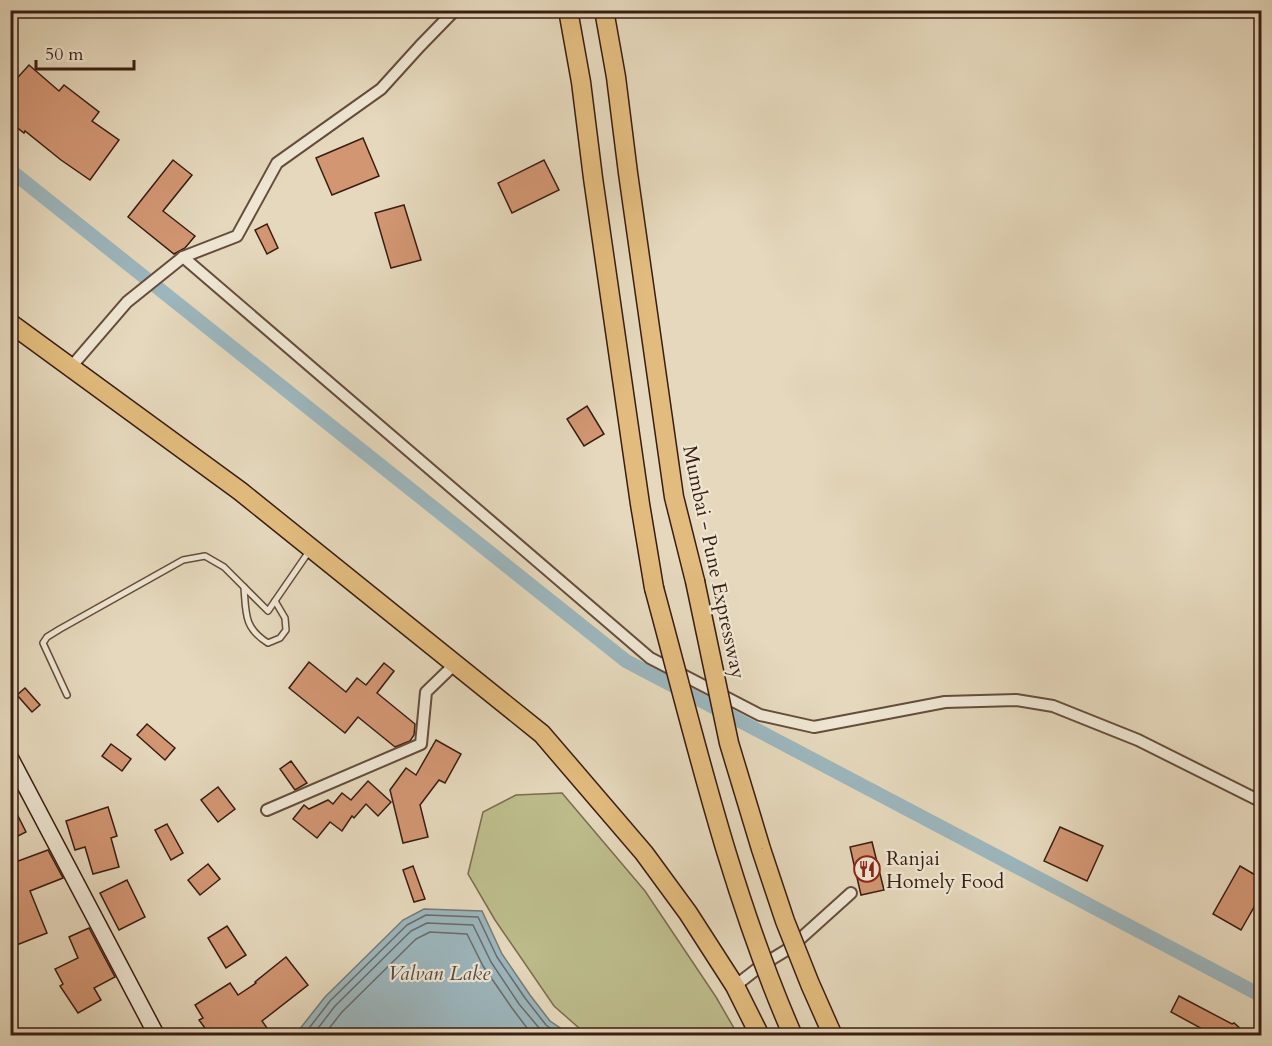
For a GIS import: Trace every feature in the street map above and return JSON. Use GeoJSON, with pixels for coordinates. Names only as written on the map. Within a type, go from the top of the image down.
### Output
{"type":"FeatureCollection","features":[{"type":"Feature","properties":{"kind":"highway"},"geometry":{"type":"LineString","coordinates":[[569,13],[654,588],[727,857],[774,992],[793,1035]]}},
{"type":"Feature","properties":{"kind":"highway","name":"Mumbai - Pune Expressway"},"geometry":{"type":"LineString","coordinates":[[605,14],[616,77],[674,497],[696,581],[729,743],[785,921],[833,1035]]}},
{"type":"Feature","properties":{"kind":"highway"},"geometry":{"type":"LineString","coordinates":[[10,323],[240,490],[542,734],[591,789],[657,870],[735,986],[760,1035]]}},
{"type":"Feature","properties":{"kind":"main road"},"geometry":{"type":"LineString","coordinates":[[10,757],[157,1035]]}},
{"type":"Feature","properties":{"kind":"street"},"geometry":{"type":"LineString","coordinates":[[71,367],[128,302],[183,257],[237,236],[277,162],[381,89],[455,10]]}},
{"type":"Feature","properties":{"kind":"street"},"geometry":{"type":"LineString","coordinates":[[183,257],[650,658],[760,715],[814,727],[945,702],[1016,700],[1053,706],[1138,740],[1262,802]]}},
{"type":"Feature","properties":{"kind":"street"},"geometry":{"type":"LineString","coordinates":[[267,810],[421,744],[426,692],[455,664]]}},
{"type":"Feature","properties":{"kind":"street"},"geometry":{"type":"LineString","coordinates":[[735,986],[762,965],[790,948],[851,892]]}},
{"type":"Feature","properties":{"kind":"lane"},"geometry":{"type":"LineString","coordinates":[[67,695],[43,644],[46,637],[183,560],[205,556],[224,567],[268,610],[311,548]]}},
{"type":"Feature","properties":{"kind":"lane"},"geometry":{"type":"LineString","coordinates":[[244,587],[248,622],[257,636],[268,643],[280,639],[286,630],[285,618],[275,601]]}},
{"type":"Feature","properties":{"kind":"shaded area"},"geometry":{"type":"Polygon","coordinates":[[[562,793],[645,891],[716,997],[738,1035],[587,1035],[554,1006],[495,920],[468,874],[483,812],[516,795],[562,793]]]}},
{"type":"Feature","properties":{"kind":"water","name":"Valvan Lake"},"geometry":{"type":"Polygon","coordinates":[[[424,909],[482,911],[502,954],[530,995],[550,1021],[571,1035],[295,1035],[325,997],[403,920],[424,909]]]}},
{"type":"Feature","properties":{"kind":"building"},"geometry":{"type":"Polygon","coordinates":[[[29,65],[59,91],[64,85],[99,112],[92,121],[119,140],[90,180],[10,122],[10,86],[29,65]]]}},
{"type":"Feature","properties":{"kind":"building"},"geometry":{"type":"Polygon","coordinates":[[[363,138],[379,176],[332,195],[316,158],[363,138]]]}},
{"type":"Feature","properties":{"kind":"building"},"geometry":{"type":"Polygon","coordinates":[[[173,160],[192,175],[163,211],[195,236],[185,248],[174,254],[128,217],[173,160]]]}},
{"type":"Feature","properties":{"kind":"building"},"geometry":{"type":"Polygon","coordinates":[[[544,160],[559,190],[512,213],[498,183],[544,160]]]}},
{"type":"Feature","properties":{"kind":"building"},"geometry":{"type":"Polygon","coordinates":[[[404,205],[421,260],[391,268],[375,213],[404,205]]]}},
{"type":"Feature","properties":{"kind":"building"},"geometry":{"type":"Polygon","coordinates":[[[267,224],[278,248],[267,254],[255,230],[267,224]]]}},
{"type":"Feature","properties":{"kind":"building"},"geometry":{"type":"Polygon","coordinates":[[[587,406],[604,434],[584,446],[567,419],[587,406]]]}},
{"type":"Feature","properties":{"kind":"building"},"geometry":{"type":"Polygon","coordinates":[[[309,662],[346,692],[357,678],[366,685],[384,663],[394,671],[377,693],[415,724],[414,735],[410,741],[395,747],[358,717],[345,733],[289,688],[309,662]]]}},
{"type":"Feature","properties":{"kind":"building"},"geometry":{"type":"Polygon","coordinates":[[[25,688],[40,705],[32,712],[17,695],[25,688]]]}},
{"type":"Feature","properties":{"kind":"building"},"geometry":{"type":"Polygon","coordinates":[[[147,724],[175,748],[165,760],[137,735],[147,724]]]}},
{"type":"Feature","properties":{"kind":"building"},"geometry":{"type":"Polygon","coordinates":[[[436,740],[461,754],[445,783],[439,780],[420,805],[428,837],[403,843],[390,790],[406,768],[416,775],[436,740]]]}},
{"type":"Feature","properties":{"kind":"building"},"geometry":{"type":"Polygon","coordinates":[[[111,744],[131,759],[122,771],[102,756],[111,744]]]}},
{"type":"Feature","properties":{"kind":"building"},"geometry":{"type":"Polygon","coordinates":[[[291,761],[307,783],[295,790],[280,769],[291,761]]]}},
{"type":"Feature","properties":{"kind":"building"},"geometry":{"type":"Polygon","coordinates":[[[368,781],[391,802],[378,816],[366,804],[354,818],[352,816],[342,831],[330,822],[317,838],[293,819],[304,805],[309,809],[328,800],[333,804],[342,793],[351,800],[368,781]]]}},
{"type":"Feature","properties":{"kind":"building"},"geometry":{"type":"Polygon","coordinates":[[[218,787],[235,809],[218,822],[201,800],[218,787]]]}},
{"type":"Feature","properties":{"kind":"building"},"geometry":{"type":"Polygon","coordinates":[[[10,800],[26,832],[10,840],[10,800]]]}},
{"type":"Feature","properties":{"kind":"building"},"geometry":{"type":"Polygon","coordinates":[[[108,807],[117,836],[111,838],[119,867],[93,874],[85,847],[75,850],[66,821],[108,807]]]}},
{"type":"Feature","properties":{"kind":"building"},"geometry":{"type":"Polygon","coordinates":[[[167,824],[183,853],[171,860],[155,830],[167,824]]]}},
{"type":"Feature","properties":{"kind":"building"},"geometry":{"type":"Polygon","coordinates":[[[1060,827],[1103,846],[1087,881],[1044,861],[1060,827]]]}},
{"type":"Feature","properties":{"kind":"building","name":"Ranjai Homely Food"},"geometry":{"type":"Polygon","coordinates":[[[872,842],[884,890],[861,895],[850,847],[872,842]]]}},
{"type":"Feature","properties":{"kind":"building"},"geometry":{"type":"Polygon","coordinates":[[[48,850],[63,878],[30,891],[47,933],[14,946],[10,938],[10,908],[15,906],[10,894],[10,864],[48,850]]]}},
{"type":"Feature","properties":{"kind":"building"},"geometry":{"type":"Polygon","coordinates":[[[208,864],[220,879],[200,895],[188,880],[208,864]]]}},
{"type":"Feature","properties":{"kind":"building"},"geometry":{"type":"Polygon","coordinates":[[[413,866],[425,899],[414,902],[403,870],[413,866]]]}},
{"type":"Feature","properties":{"kind":"building"},"geometry":{"type":"Polygon","coordinates":[[[1240,866],[1262,879],[1262,893],[1241,930],[1213,914],[1240,866]]]}},
{"type":"Feature","properties":{"kind":"building"},"geometry":{"type":"Polygon","coordinates":[[[127,880],[145,917],[119,930],[100,893],[127,880]]]}},
{"type":"Feature","properties":{"kind":"building"},"geometry":{"type":"Polygon","coordinates":[[[227,926],[246,955],[226,968],[208,938],[227,926]]]}},
{"type":"Feature","properties":{"kind":"building"},"geometry":{"type":"Polygon","coordinates":[[[89,928],[115,977],[94,988],[101,1000],[78,1013],[60,986],[63,984],[55,969],[78,958],[69,937],[89,928]]]}},
{"type":"Feature","properties":{"kind":"building"},"geometry":{"type":"Polygon","coordinates":[[[286,957],[308,985],[262,1021],[272,1035],[210,1035],[199,1020],[203,1018],[195,1005],[230,983],[238,995],[286,957]]]}},
{"type":"Feature","properties":{"kind":"building"},"geometry":{"type":"Polygon","coordinates":[[[1179,996],[1234,1023],[1242,1030],[1237,1035],[1206,1035],[1208,1032],[1171,1012],[1179,996]]]}},
{"type":"Feature","properties":{"kind":"waterway"},"geometry":{"type":"LineString","coordinates":[[10,170],[626,661],[1262,996]]}},
{"type":"Feature","properties":{"kind":"place","name":"Ranjai Homely Food"},"geometry":{"type":"Point","coordinates":[867,869]}}]}
